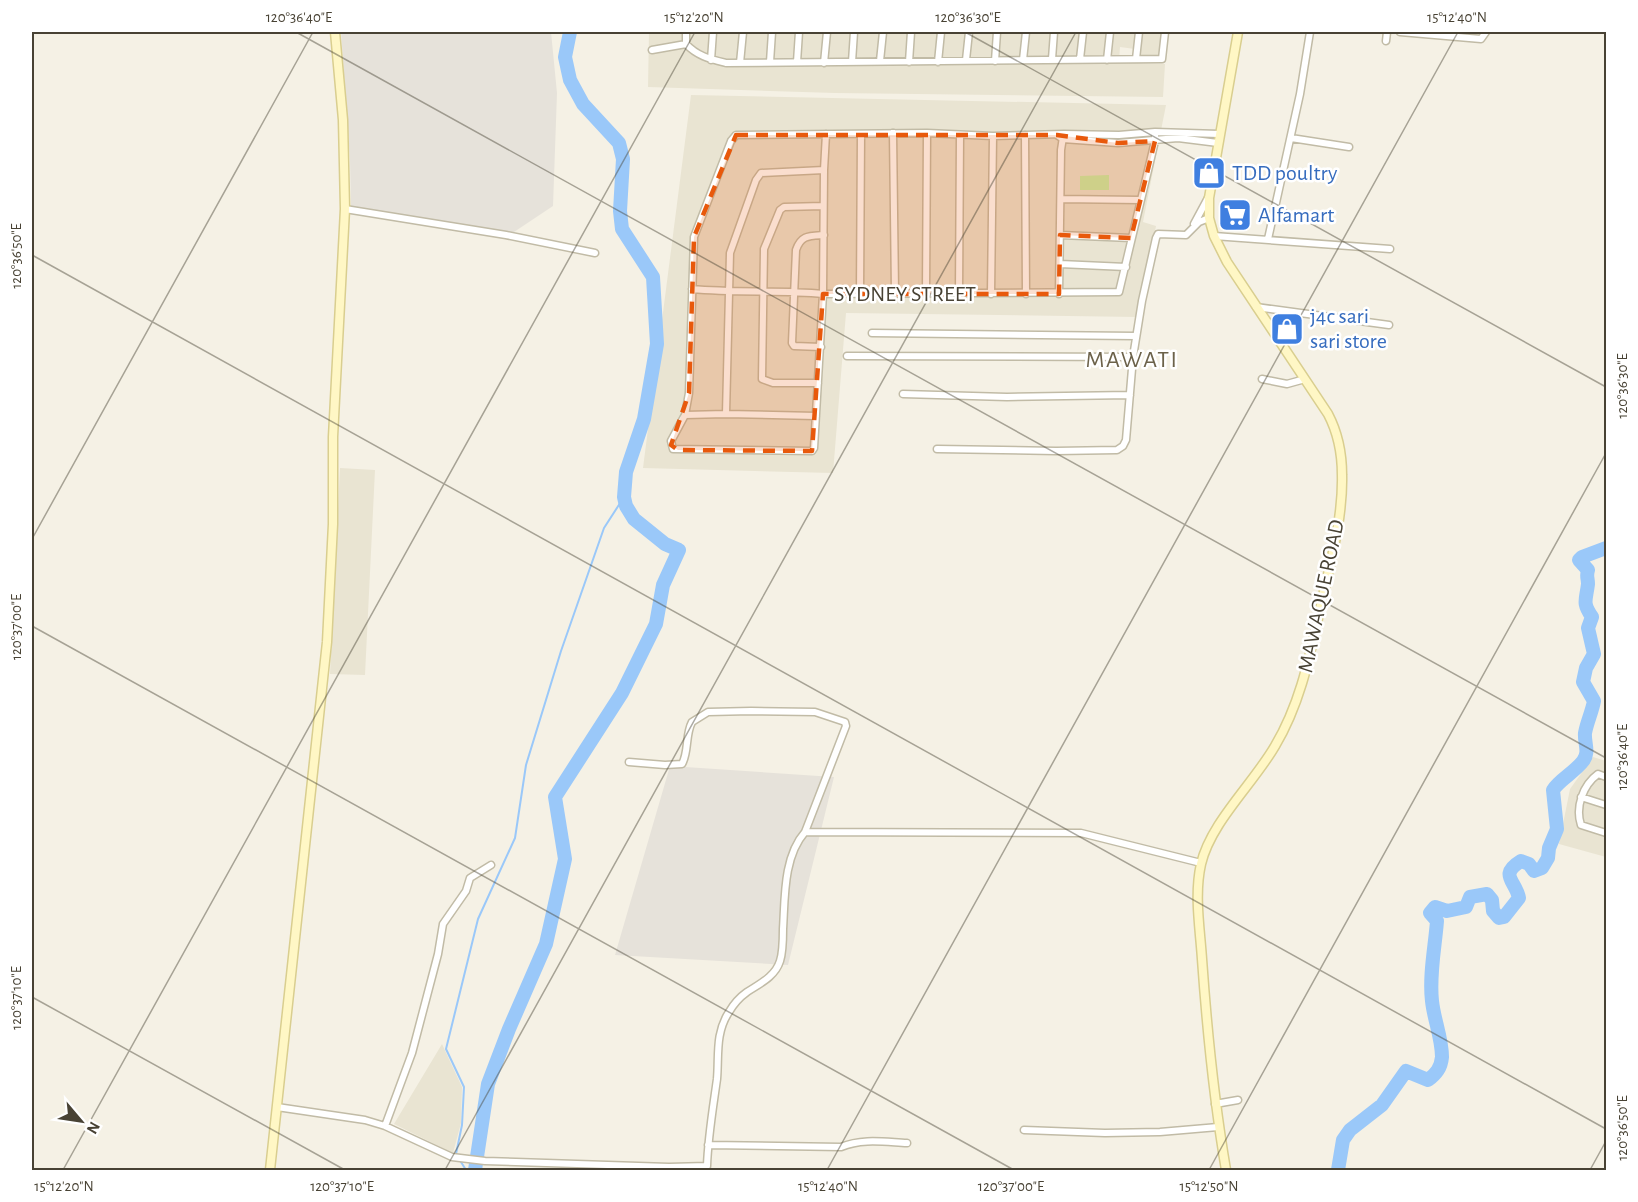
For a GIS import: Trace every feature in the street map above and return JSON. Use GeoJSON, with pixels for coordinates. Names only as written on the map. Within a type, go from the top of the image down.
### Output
{"type":"FeatureCollection","features":[{"type":"Feature","properties":{"kind":"main road"},"geometry":{"type":"LineString","coordinates":[[270,1170],[327,642],[333,524],[333,437],[345,209],[343,120],[335,32]]}},
{"type":"Feature","properties":{"kind":"main road","name":"MAWAQUE ROAD"},"geometry":{"type":"LineString","coordinates":[[1226,1170],[1207,1039],[1198,913],[1201,863],[1214,833],[1268,758],[1289,721],[1307,671],[1330,567],[1343,477],[1333,424],[1256,307],[1214,236],[1209,218],[1209,195],[1238,32]]}},
{"type":"Feature","properties":{"kind":"street"},"geometry":{"type":"LineString","coordinates":[[686,32],[686,44],[696,53],[711,60],[740,63],[938,62],[1052,58],[1162,59],[1166,32]]}},
{"type":"Feature","properties":{"kind":"street"},"geometry":{"type":"LineString","coordinates":[[711,60],[713,32]]}},
{"type":"Feature","properties":{"kind":"street"},"geometry":{"type":"LineString","coordinates":[[740,63],[743,32]]}},
{"type":"Feature","properties":{"kind":"street"},"geometry":{"type":"LineString","coordinates":[[770,62],[772,32]]}},
{"type":"Feature","properties":{"kind":"street"},"geometry":{"type":"LineString","coordinates":[[796,62],[799,32]]}},
{"type":"Feature","properties":{"kind":"street"},"geometry":{"type":"LineString","coordinates":[[824,63],[827,32]]}},
{"type":"Feature","properties":{"kind":"street"},"geometry":{"type":"LineString","coordinates":[[852,62],[854,32]]}},
{"type":"Feature","properties":{"kind":"street"},"geometry":{"type":"LineString","coordinates":[[880,61],[883,32]]}},
{"type":"Feature","properties":{"kind":"street"},"geometry":{"type":"LineString","coordinates":[[909,62],[911,32]]}},
{"type":"Feature","properties":{"kind":"street"},"geometry":{"type":"LineString","coordinates":[[938,62],[941,32]]}},
{"type":"Feature","properties":{"kind":"street"},"geometry":{"type":"LineString","coordinates":[[966,60],[969,32]]}},
{"type":"Feature","properties":{"kind":"street"},"geometry":{"type":"LineString","coordinates":[[994,61],[997,32]]}},
{"type":"Feature","properties":{"kind":"street"},"geometry":{"type":"LineString","coordinates":[[1023,60],[1026,32]]}},
{"type":"Feature","properties":{"kind":"street"},"geometry":{"type":"LineString","coordinates":[[1052,58],[1054,32]]}},
{"type":"Feature","properties":{"kind":"street"},"geometry":{"type":"LineString","coordinates":[[1080,60],[1083,32]]}},
{"type":"Feature","properties":{"kind":"street"},"geometry":{"type":"LineString","coordinates":[[1107,60],[1110,32]]}},
{"type":"Feature","properties":{"kind":"street"},"geometry":{"type":"LineString","coordinates":[[1136,59],[1139,32]]}},
{"type":"Feature","properties":{"kind":"street"},"geometry":{"type":"LineString","coordinates":[[1268,239],[1291,138],[1310,32]]}},
{"type":"Feature","properties":{"kind":"street"},"geometry":{"type":"LineString","coordinates":[[1386,41],[1387,32]]}},
{"type":"Feature","properties":{"kind":"street"},"geometry":{"type":"LineString","coordinates":[[1400,32],[1481,39],[1486,32]]}},
{"type":"Feature","properties":{"kind":"street"},"geometry":{"type":"LineString","coordinates":[[652,50],[686,44]]}},
{"type":"Feature","properties":{"kind":"street"},"geometry":{"type":"LineString","coordinates":[[1094,138],[1155,132],[1219,138]]}},
{"type":"Feature","properties":{"kind":"street"},"geometry":{"type":"LineString","coordinates":[[1060,264],[1126,267],[1155,141],[1155,132]]}},
{"type":"Feature","properties":{"kind":"street"},"geometry":{"type":"LineString","coordinates":[[826,134],[821,347],[814,448],[812,451],[673,449],[671,441],[685,415],[689,393],[695,232],[734,137],[741,135],[826,134],[893,134],[927,133],[960,136],[1061,136],[1094,138],[1118,143],[1178,138],[1219,138]]}},
{"type":"Feature","properties":{"kind":"street"},"geometry":{"type":"LineString","coordinates":[[926,293],[927,133]]}},
{"type":"Feature","properties":{"kind":"street"},"geometry":{"type":"LineString","coordinates":[[860,294],[861,134]]}},
{"type":"Feature","properties":{"kind":"street"},"geometry":{"type":"LineString","coordinates":[[893,134],[895,292]]}},
{"type":"Feature","properties":{"kind":"street"},"geometry":{"type":"LineString","coordinates":[[1025,135],[1026,294]]}},
{"type":"Feature","properties":{"kind":"street"},"geometry":{"type":"LineString","coordinates":[[1118,143],[1119,135]]}},
{"type":"Feature","properties":{"kind":"street"},"geometry":{"type":"LineString","coordinates":[[959,293],[960,136]]}},
{"type":"Feature","properties":{"kind":"street"},"geometry":{"type":"LineString","coordinates":[[991,294],[993,136]]}},
{"type":"Feature","properties":{"kind":"street"},"geometry":{"type":"LineString","coordinates":[[1059,294],[1061,136]]}},
{"type":"Feature","properties":{"kind":"street"},"geometry":{"type":"LineString","coordinates":[[1291,138],[1349,147]]}},
{"type":"Feature","properties":{"kind":"street"},"geometry":{"type":"LineString","coordinates":[[726,414],[730,253],[756,180],[761,173],[824,170]]}},
{"type":"Feature","properties":{"kind":"street"},"geometry":{"type":"LineString","coordinates":[[936,448],[1056,451],[1118,450],[1123,446],[1126,440],[1136,336],[1156,238],[1158,234],[1163,233],[1186,234],[1209,195]]}},
{"type":"Feature","properties":{"kind":"street"},"geometry":{"type":"LineString","coordinates":[[1061,199],[1140,200]]}},
{"type":"Feature","properties":{"kind":"street"},"geometry":{"type":"LineString","coordinates":[[818,383],[773,383],[763,380],[761,376],[762,292],[764,249],[780,210],[784,207],[823,206]]}},
{"type":"Feature","properties":{"kind":"street"},"geometry":{"type":"LineString","coordinates":[[345,209],[506,235],[595,253]]}},
{"type":"Feature","properties":{"kind":"street"},"geometry":{"type":"LineString","coordinates":[[1192,226],[1209,218]]}},
{"type":"Feature","properties":{"kind":"street"},"geometry":{"type":"LineString","coordinates":[[821,347],[793,345],[794,291],[796,250],[799,243],[807,236],[824,235]]}},
{"type":"Feature","properties":{"kind":"street"},"geometry":{"type":"LineString","coordinates":[[1060,235],[1131,238]]}},
{"type":"Feature","properties":{"kind":"street"},"geometry":{"type":"LineString","coordinates":[[1214,236],[1390,249]]}},
{"type":"Feature","properties":{"kind":"street","name":"SYDNEY STREET"},"geometry":{"type":"LineString","coordinates":[[693,290],[794,291],[823,294],[1119,292],[1126,267]]}},
{"type":"Feature","properties":{"kind":"street"},"geometry":{"type":"LineString","coordinates":[[1256,307],[1389,325]]}},
{"type":"Feature","properties":{"kind":"street"},"geometry":{"type":"LineString","coordinates":[[872,333],[1136,336]]}},
{"type":"Feature","properties":{"kind":"street"},"geometry":{"type":"LineString","coordinates":[[847,356],[1133,357]]}},
{"type":"Feature","properties":{"kind":"street"},"geometry":{"type":"LineString","coordinates":[[1262,379],[1287,384],[1305,379]]}},
{"type":"Feature","properties":{"kind":"street"},"geometry":{"type":"LineString","coordinates":[[903,394],[1007,397],[1130,395]]}},
{"type":"Feature","properties":{"kind":"street"},"geometry":{"type":"LineString","coordinates":[[685,415],[816,416]]}},
{"type":"Feature","properties":{"kind":"street"},"geometry":{"type":"LineString","coordinates":[[277,1107],[364,1120],[385,1126],[452,1157],[485,1161],[668,1169],[707,1168],[719,1036],[728,1014],[736,1003],[746,993],[769,978],[780,962],[785,892],[796,843],[805,832],[846,726],[845,722],[839,719],[815,712],[708,712],[692,722],[687,736],[685,761],[682,764],[629,762]]}},
{"type":"Feature","properties":{"kind":"street"},"geometry":{"type":"LineString","coordinates":[[1606,777],[1598,774],[1591,780],[1581,797],[1578,812],[1581,825],[1606,833]]}},
{"type":"Feature","properties":{"kind":"street"},"geometry":{"type":"LineString","coordinates":[[1581,797],[1606,805]]}},
{"type":"Feature","properties":{"kind":"street"},"geometry":{"type":"LineString","coordinates":[[805,832],[1081,833],[1201,863]]}},
{"type":"Feature","properties":{"kind":"street"},"geometry":{"type":"LineString","coordinates":[[385,1126],[412,1053],[438,954],[443,924],[466,891],[470,878],[491,865]]}},
{"type":"Feature","properties":{"kind":"street"},"geometry":{"type":"LineString","coordinates":[[1215,1104],[1238,1100]]}},
{"type":"Feature","properties":{"kind":"street"},"geometry":{"type":"LineString","coordinates":[[1024,1131],[1160,1132],[1218,1126]]}},
{"type":"Feature","properties":{"kind":"street"},"geometry":{"type":"LineString","coordinates":[[708,1145],[841,1147],[852,1143],[878,1141],[907,1143]]}},
{"type":"Feature","properties":{"kind":"highlighted area"},"geometry":{"type":"Polygon","coordinates":[[[736,135],[1057,135],[1118,143],[1155,141],[1131,238],[1060,235],[1059,294],[823,294],[812,451],[678,450],[671,445],[689,393],[694,237],[736,135]]]}},
{"type":"Feature","properties":{"kind":"shaded area"},"geometry":{"type":"Polygon","coordinates":[[[341,32],[551,32],[557,93],[553,206],[511,234],[351,206],[341,32]]]}},
{"type":"Feature","properties":{"kind":"shaded area"},"geometry":{"type":"Polygon","coordinates":[[[649,32],[1110,32],[1108,62],[1165,64],[1163,97],[835,93],[648,87],[649,32]]]}},
{"type":"Feature","properties":{"kind":"shaded area"},"geometry":{"type":"Polygon","coordinates":[[[1114,32],[1137,32],[1135,49],[1120,47],[1119,61],[1111,60],[1114,32]]]}},
{"type":"Feature","properties":{"kind":"shaded area"},"geometry":{"type":"Polygon","coordinates":[[[1143,32],[1165,32],[1162,60],[1140,60],[1143,32]]]}},
{"type":"Feature","properties":{"kind":"shaded area"},"geometry":{"type":"Polygon","coordinates":[[[691,95],[1166,105],[1143,222],[1156,226],[1138,317],[846,313],[833,473],[643,468],[691,95]]]}},
{"type":"Feature","properties":{"kind":"shaded area"},"geometry":{"type":"Polygon","coordinates":[[[340,468],[375,470],[365,675],[330,674],[340,468]]]}},
{"type":"Feature","properties":{"kind":"shaded area"},"geometry":{"type":"Polygon","coordinates":[[[1593,757],[1606,761],[1606,857],[1559,844],[1570,789],[1593,757]]]}},
{"type":"Feature","properties":{"kind":"shaded area"},"geometry":{"type":"Polygon","coordinates":[[[670,766],[834,777],[788,965],[615,955],[670,766]]]}},
{"type":"Feature","properties":{"kind":"shaded area"},"geometry":{"type":"Polygon","coordinates":[[[442,1044],[462,1087],[461,1123],[453,1153],[394,1124],[442,1044]]]}},
{"type":"Feature","properties":{"kind":"green space"},"geometry":{"type":"Polygon","coordinates":[[[1109,175],[1109,190],[1080,190],[1080,176],[1109,175]]]}},
{"type":"Feature","properties":{"kind":"waterway"},"geometry":{"type":"LineString","coordinates":[[475,1170],[488,1084],[546,944],[565,859],[555,797],[622,693],[656,624],[663,585],[679,550],[665,544],[634,519],[626,506],[624,497],[626,472],[644,419],[657,344],[653,277],[622,229],[620,211],[623,159],[619,143],[583,104],[570,80],[565,57],[570,32]]}},
{"type":"Feature","properties":{"kind":"waterway"},"geometry":{"type":"LineString","coordinates":[[466,1170],[456,1154],[462,1125],[464,1087],[446,1049],[478,919],[515,838],[526,765],[561,651],[604,528],[624,497]]}},
{"type":"Feature","properties":{"kind":"waterway"},"geometry":{"type":"LineString","coordinates":[[1338,1170],[1343,1140],[1350,1130],[1382,1105],[1406,1071],[1428,1080],[1441,1064],[1442,1050],[1431,991],[1437,921],[1430,913],[1435,907],[1447,911],[1466,907],[1470,897],[1487,894],[1492,900],[1493,911],[1499,918],[1504,917],[1519,898],[1510,878],[1511,870],[1521,861],[1529,864],[1534,871],[1542,868],[1548,858],[1549,848],[1557,829],[1553,790],[1585,758],[1585,733],[1594,701],[1583,682],[1586,668],[1594,654],[1588,628],[1592,617],[1586,601],[1588,570],[1579,560],[1606,548]]}},
{"type":"Feature","properties":{"kind":"place","name":"TDD poultry"},"geometry":{"type":"Point","coordinates":[1209,173]}},
{"type":"Feature","properties":{"kind":"place","name":"Alfamart"},"geometry":{"type":"Point","coordinates":[1235,215]}},
{"type":"Feature","properties":{"kind":"place","name":"j4c sari sari store"},"geometry":{"type":"Point","coordinates":[1287,329]}},
{"type":"Feature","properties":{"kind":"district","name":"MAWATI"},"geometry":{"type":"Point","coordinates":[1132,360]}}]}
